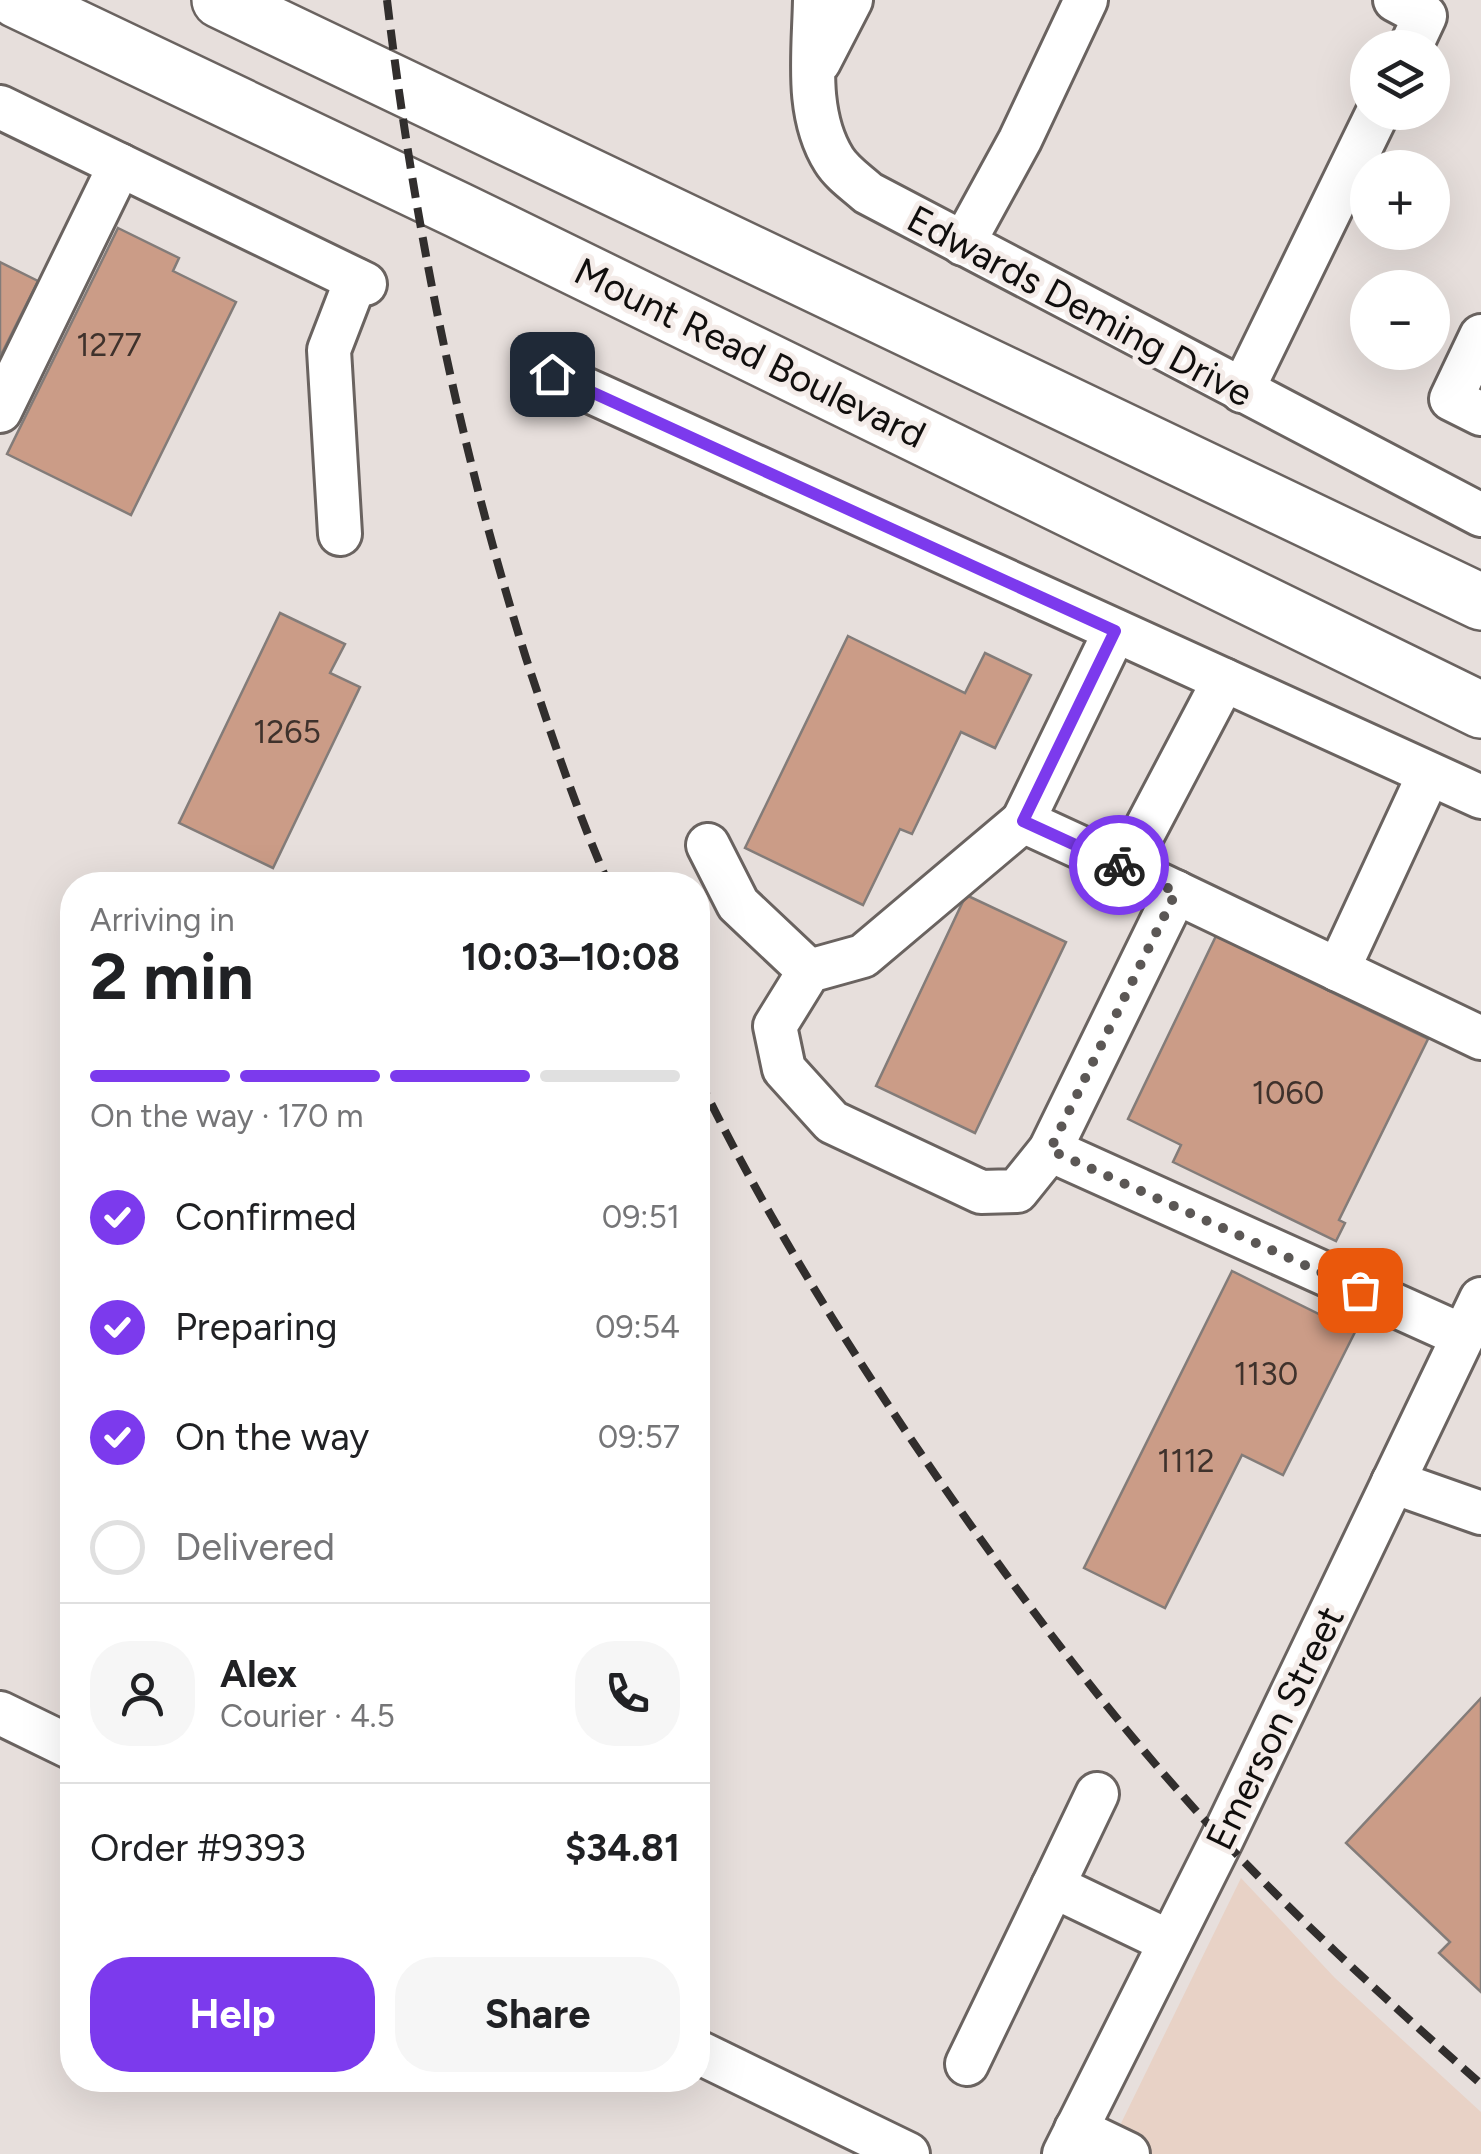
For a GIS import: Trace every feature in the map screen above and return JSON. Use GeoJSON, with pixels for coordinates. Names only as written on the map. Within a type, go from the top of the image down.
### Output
{"type":"FeatureCollection","features":[{"type":"Feature","properties":{"kind":"main road","name":"Mount Read Boulevard"},"geometry":{"type":"LineString","coordinates":[[16,0],[458,210],[1481,710]]}},
{"type":"Feature","properties":{"kind":"main road"},"geometry":{"type":"LineString","coordinates":[[220,0],[1481,602]]}},
{"type":"Feature","properties":{"kind":"street","name":"Edwards Deming Drive"},"geometry":{"type":"LineString","coordinates":[[815,0],[818,126],[836,163],[868,194],[1481,515]]}},
{"type":"Feature","properties":{"kind":"street"},"geometry":{"type":"LineString","coordinates":[[814,71],[851,0]]}},
{"type":"Feature","properties":{"kind":"street"},"geometry":{"type":"LineString","coordinates":[[963,244],[1020,140],[1086,0]]}},
{"type":"Feature","properties":{"kind":"street"},"geometry":{"type":"LineString","coordinates":[[1395,0],[1425,16],[1418,30]]}},
{"type":"Feature","properties":{"kind":"street"},"geometry":{"type":"LineString","coordinates":[[0,107],[361,282],[329,350],[340,534]]}},
{"type":"Feature","properties":{"kind":"street"},"geometry":{"type":"LineString","coordinates":[[1242,391],[1369,130]]}},
{"type":"Feature","properties":{"kind":"street"},"geometry":{"type":"LineString","coordinates":[[0,411],[120,165]]}},
{"type":"Feature","properties":{"kind":"street"},"geometry":{"type":"LineString","coordinates":[[1481,336],[1451,399],[1481,414]]}},
{"type":"Feature","properties":{"kind":"street"},"geometry":{"type":"LineString","coordinates":[[552,374],[1481,798]]}},
{"type":"Feature","properties":{"kind":"street"},"geometry":{"type":"LineString","coordinates":[[1115,631],[1023,821],[863,956],[809,971],[775,1026],[784,1068],[832,1122],[981,1192],[1017,1191],[1050,1150],[1176,892]]}},
{"type":"Feature","properties":{"kind":"street"},"geometry":{"type":"LineString","coordinates":[[1126,868],[1224,680]]}},
{"type":"Feature","properties":{"kind":"street"},"geometry":{"type":"LineString","coordinates":[[1338,970],[1429,774]]}},
{"type":"Feature","properties":{"kind":"street"},"geometry":{"type":"LineString","coordinates":[[1023,821],[1481,1038]]}},
{"type":"Feature","properties":{"kind":"street"},"geometry":{"type":"LineString","coordinates":[[708,845],[738,904],[809,971]]}},
{"type":"Feature","properties":{"kind":"street"},"geometry":{"type":"LineString","coordinates":[[1050,1150],[1472,1317]]}},
{"type":"Feature","properties":{"kind":"street","name":"Emerson Street"},"geometry":{"type":"LineString","coordinates":[[1070,2141],[1472,1317]]}},
{"type":"Feature","properties":{"kind":"street"},"geometry":{"type":"LineString","coordinates":[[1393,1482],[1481,1513]]}},
{"type":"Feature","properties":{"kind":"street"},"geometry":{"type":"LineString","coordinates":[[0,1713],[60,1742]]}},
{"type":"Feature","properties":{"kind":"street"},"geometry":{"type":"LineString","coordinates":[[967,2064],[1096,1794]]}},
{"type":"Feature","properties":{"kind":"street"},"geometry":{"type":"LineString","coordinates":[[1053,1886],[1170,1942]]}},
{"type":"Feature","properties":{"kind":"street"},"geometry":{"type":"LineString","coordinates":[[710,2058],[908,2154]]}},
{"type":"Feature","properties":{"kind":"street"},"geometry":{"type":"LineString","coordinates":[[1070,2141],[1128,2154]]}},
{"type":"Feature","properties":{"kind":"shaded area"},"geometry":{"type":"Polygon","coordinates":[[[1241,1878],[1335,1978],[1481,2112],[1481,2154],[1106,2154],[1241,1878]]]}},
{"type":"Feature","properties":{"kind":"building"},"geometry":{"type":"Polygon","coordinates":[[[118,228],[179,258],[173,271],[236,302],[131,515],[7,454],[118,228]]]}},
{"type":"Feature","properties":{"kind":"building"},"geometry":{"type":"Polygon","coordinates":[[[0,262],[38,281],[0,357],[0,262]]]}},
{"type":"Feature","properties":{"kind":"building"},"geometry":{"type":"Polygon","coordinates":[[[280,613],[345,644],[330,673],[360,687],[273,868],[179,823],[280,613]]]}},
{"type":"Feature","properties":{"kind":"building"},"geometry":{"type":"Polygon","coordinates":[[[848,636],[965,693],[985,653],[1031,675],[995,748],[961,732],[912,834],[900,829],[863,905],[745,848],[848,636]]]}},
{"type":"Feature","properties":{"kind":"building"},"geometry":{"type":"Polygon","coordinates":[[[966,895],[1066,942],[975,1133],[876,1086],[966,895]]]}},
{"type":"Feature","properties":{"kind":"building"},"geometry":{"type":"Polygon","coordinates":[[[1216,936],[1428,1039],[1339,1220],[1345,1223],[1336,1241],[1173,1162],[1181,1145],[1128,1119],[1216,936]]]}},
{"type":"Feature","properties":{"kind":"building"},"geometry":{"type":"Polygon","coordinates":[[[1232,1271],[1355,1332],[1283,1475],[1242,1455],[1165,1608],[1084,1568],[1232,1271]]]}},
{"type":"Feature","properties":{"kind":"building"},"geometry":{"type":"Polygon","coordinates":[[[1481,1698],[1481,1992],[1439,1953],[1450,1942],[1346,1843],[1481,1698]]]}},
{"type":"Feature","properties":{"kind":"railway"},"geometry":{"type":"LineString","coordinates":[[387,0],[425,250],[479,496],[535,687],[604,872]]}},
{"type":"Feature","properties":{"kind":"railway"},"geometry":{"type":"LineString","coordinates":[[710,1101],[786,1242],[851,1348],[955,1503],[1083,1676],[1151,1760],[1254,1872],[1349,1965],[1481,2084]]}},
{"type":"Feature","properties":{"kind":"way so far"},"geometry":{"type":"LineString","coordinates":[[1119,865],[1176,892],[1050,1150],[1360,1290]]}},
{"type":"Feature","properties":{"kind":"route"},"geometry":{"type":"LineString","coordinates":[[552,374],[1115,631],[1023,821],[1119,865]]}}]}
